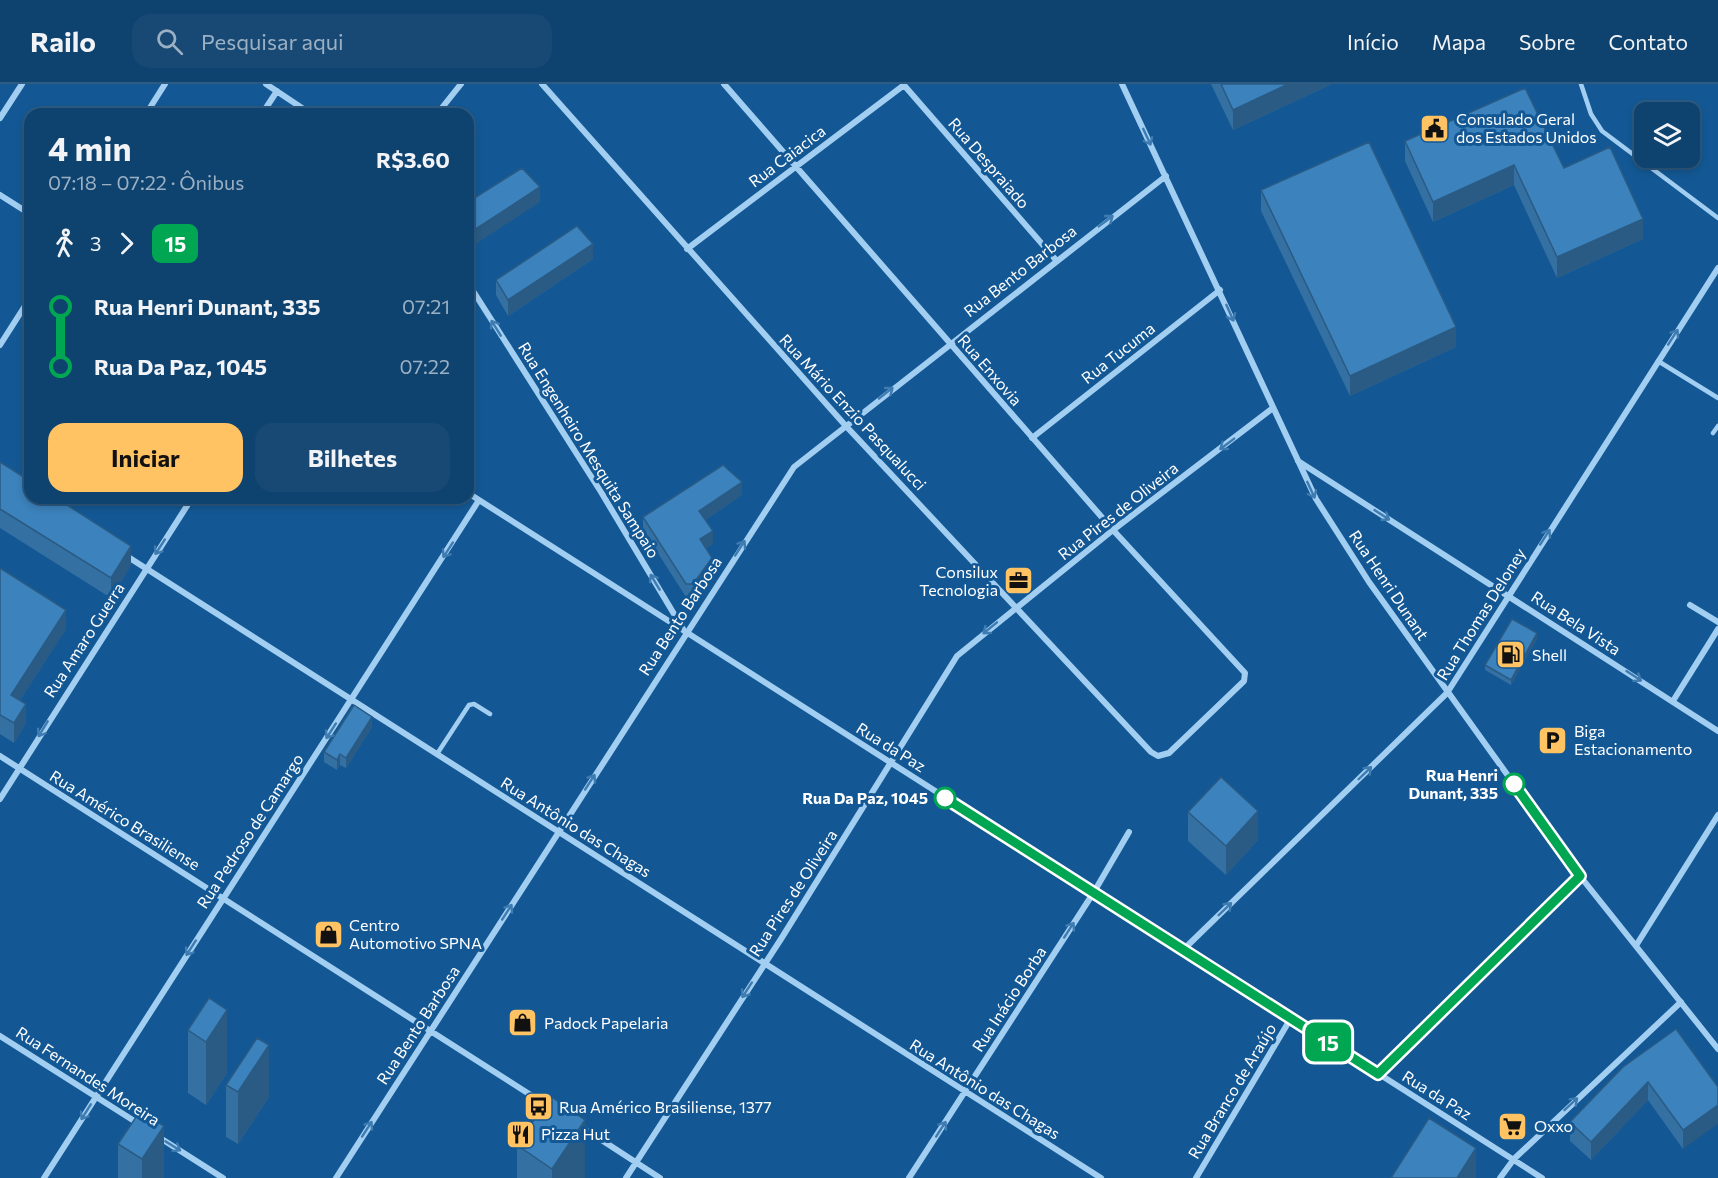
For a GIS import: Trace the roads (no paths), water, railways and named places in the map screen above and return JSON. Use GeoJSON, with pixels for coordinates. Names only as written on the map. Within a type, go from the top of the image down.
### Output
{"type":"FeatureCollection","features":[{"type":"Feature","properties":{"kind":"street"},"geometry":{"type":"LineString","coordinates":[[0,118],[21,84]]}},
{"type":"Feature","properties":{"kind":"street"},"geometry":{"type":"LineString","coordinates":[[150,108],[165,84]]}},
{"type":"Feature","properties":{"kind":"street"},"geometry":{"type":"LineString","coordinates":[[266,84],[302,108]]}},
{"type":"Feature","properties":{"kind":"street"},"geometry":{"type":"LineString","coordinates":[[442,108],[461,84]]}},
{"type":"Feature","properties":{"kind":"street","name":"Rua Mário Enzio Pasqualucci"},"geometry":{"type":"LineString","coordinates":[[542,84],[845,425],[1151,752]]}},
{"type":"Feature","properties":{"kind":"street","name":"Rua Enxovia"},"geometry":{"type":"LineString","coordinates":[[724,84],[794,167],[1113,530],[1245,673],[1244,681],[1169,753],[1158,756],[1151,752]]}},
{"type":"Feature","properties":{"kind":"street","name":"Rua Henri Dunant"},"geometry":{"type":"LineString","coordinates":[[1122,84],[1316,500],[1357,564],[1580,876],[1637,944],[1718,1049]]}},
{"type":"Feature","properties":{"kind":"street","name":"Rua Caiacica"},"geometry":{"type":"LineString","coordinates":[[687,249],[903,85]]}},
{"type":"Feature","properties":{"kind":"street","name":"Rua Despraiado"},"geometry":{"type":"LineString","coordinates":[[903,85],[1056,260]]}},
{"type":"Feature","properties":{"kind":"street"},"geometry":{"type":"LineString","coordinates":[[266,108],[277,91]]}},
{"type":"Feature","properties":{"kind":"street","name":"Rua Bento Barbosa"},"geometry":{"type":"LineString","coordinates":[[336,1178],[685,632],[794,467],[949,343],[1166,176]]}},
{"type":"Feature","properties":{"kind":"street"},"geometry":{"type":"LineString","coordinates":[[0,195],[24,210]]}},
{"type":"Feature","properties":{"kind":"street","name":"Rua Thomas Deloney"},"geometry":{"type":"LineString","coordinates":[[1182,950],[1448,693],[1718,268]]}},
{"type":"Feature","properties":{"kind":"street","name":"Rua Tucuma"},"geometry":{"type":"LineString","coordinates":[[1032,438],[1220,290]]}},
{"type":"Feature","properties":{"kind":"street","name":"Rua Engenheiro Mesquita Sampaio"},"geometry":{"type":"LineString","coordinates":[[474,292],[601,492],[685,632]]}},
{"type":"Feature","properties":{"kind":"street"},"geometry":{"type":"LineString","coordinates":[[0,345],[24,307]]}},
{"type":"Feature","properties":{"kind":"street","name":"Rua Pires de Oliveira"},"geometry":{"type":"LineString","coordinates":[[626,1178],[765,963],[957,656],[1113,530],[1273,408]]}},
{"type":"Feature","properties":{"kind":"street","name":"Rua Bela Vista"},"geometry":{"type":"LineString","coordinates":[[1297,460],[1718,730]]}},
{"type":"Feature","properties":{"kind":"street","name":"Rua da Paz"},"geometry":{"type":"LineString","coordinates":[[474,496],[1542,1178]]}},
{"type":"Feature","properties":{"kind":"street","name":"Rua Pedroso de Camargo"},"geometry":{"type":"LineString","coordinates":[[44,1178],[480,500]]}},
{"type":"Feature","properties":{"kind":"street","name":"Rua Amaro Guerra"},"geometry":{"type":"LineString","coordinates":[[0,798],[188,504]]}},
{"type":"Feature","properties":{"kind":"street","name":"Rua Antônio das Chagas"},"geometry":{"type":"LineString","coordinates":[[119,551],[1101,1178]]}},
{"type":"Feature","properties":{"kind":"street"},"geometry":{"type":"LineString","coordinates":[[1690,605],[1718,622]]}},
{"type":"Feature","properties":{"kind":"street"},"geometry":{"type":"LineString","coordinates":[[1673,701],[1718,629]]}},
{"type":"Feature","properties":{"kind":"street","name":"Rua Américo Brasiliense"},"geometry":{"type":"LineString","coordinates":[[0,756],[555,1110]]}},
{"type":"Feature","properties":{"kind":"street"},"geometry":{"type":"LineString","coordinates":[[1637,944],[1718,815]]}},
{"type":"Feature","properties":{"kind":"street","name":"Rua Inácio Borba"},"geometry":{"type":"LineString","coordinates":[[909,1178],[1094,892],[1129,832]]}},
{"type":"Feature","properties":{"kind":"street"},"geometry":{"type":"LineString","coordinates":[[1378,1074],[1580,876]]}},
{"type":"Feature","properties":{"kind":"street"},"geometry":{"type":"LineString","coordinates":[[1500,1178],[1514,1159],[1680,1002]]}},
{"type":"Feature","properties":{"kind":"street","name":"Rua Branco de Araújo"},"geometry":{"type":"LineString","coordinates":[[1196,1178],[1291,1018]]}},
{"type":"Feature","properties":{"kind":"street","name":"Rua Fernandes Moreira"},"geometry":{"type":"LineString","coordinates":[[0,1036],[144,1128]]}},
{"type":"Feature","properties":{"kind":"street"},"geometry":{"type":"LineString","coordinates":[[574,1123],[660,1178]]}},
{"type":"Feature","properties":{"kind":"street","name":"Rua Fernandes Moreira"},"geometry":{"type":"LineString","coordinates":[[154,1134],[223,1178]]}},
{"type":"Feature","properties":{"kind":"lane"},"geometry":{"type":"LineString","coordinates":[[1581,84],[1591,114],[1602,130],[1718,218]]}},
{"type":"Feature","properties":{"kind":"lane"},"geometry":{"type":"LineString","coordinates":[[1658,362],[1718,398]]}},
{"type":"Feature","properties":{"kind":"lane"},"geometry":{"type":"LineString","coordinates":[[1713,433],[1718,426]]}},
{"type":"Feature","properties":{"kind":"lane"},"geometry":{"type":"LineString","coordinates":[[437,754],[469,705],[474,704],[490,714]]}},
{"type":"Feature","properties":{"kind":"place","name":"Consulado Geral dos Estados Unidos"},"geometry":{"type":"Point","coordinates":[1435,128]}},
{"type":"Feature","properties":{"kind":"place","name":"Consilux Tecnologia"},"geometry":{"type":"Point","coordinates":[1019,581]}},
{"type":"Feature","properties":{"kind":"place","name":"Shell"},"geometry":{"type":"Point","coordinates":[1511,655]}},
{"type":"Feature","properties":{"kind":"place","name":"Biga Estacionamento"},"geometry":{"type":"Point","coordinates":[1553,740]}},
{"type":"Feature","properties":{"kind":"place","name":"Rua Henri Dunant, 335"},"geometry":{"type":"Point","coordinates":[1514,784]}},
{"type":"Feature","properties":{"kind":"place","name":"Rua Da Paz, 1045"},"geometry":{"type":"Point","coordinates":[945,798]}},
{"type":"Feature","properties":{"kind":"place","name":"Centro Automotivo SPNA"},"geometry":{"type":"Point","coordinates":[328,934]}},
{"type":"Feature","properties":{"kind":"place","name":"Padock Papelaria"},"geometry":{"type":"Point","coordinates":[523,1023]}},
{"type":"Feature","properties":{"kind":"place","name":"Rua Américo Brasiliense, 1377"},"geometry":{"type":"Point","coordinates":[538,1107]}},
{"type":"Feature","properties":{"kind":"place","name":"Oxxo"},"geometry":{"type":"Point","coordinates":[1513,1126]}},
{"type":"Feature","properties":{"kind":"place","name":"Pizza Hut"},"geometry":{"type":"Point","coordinates":[520,1134]}}]}
